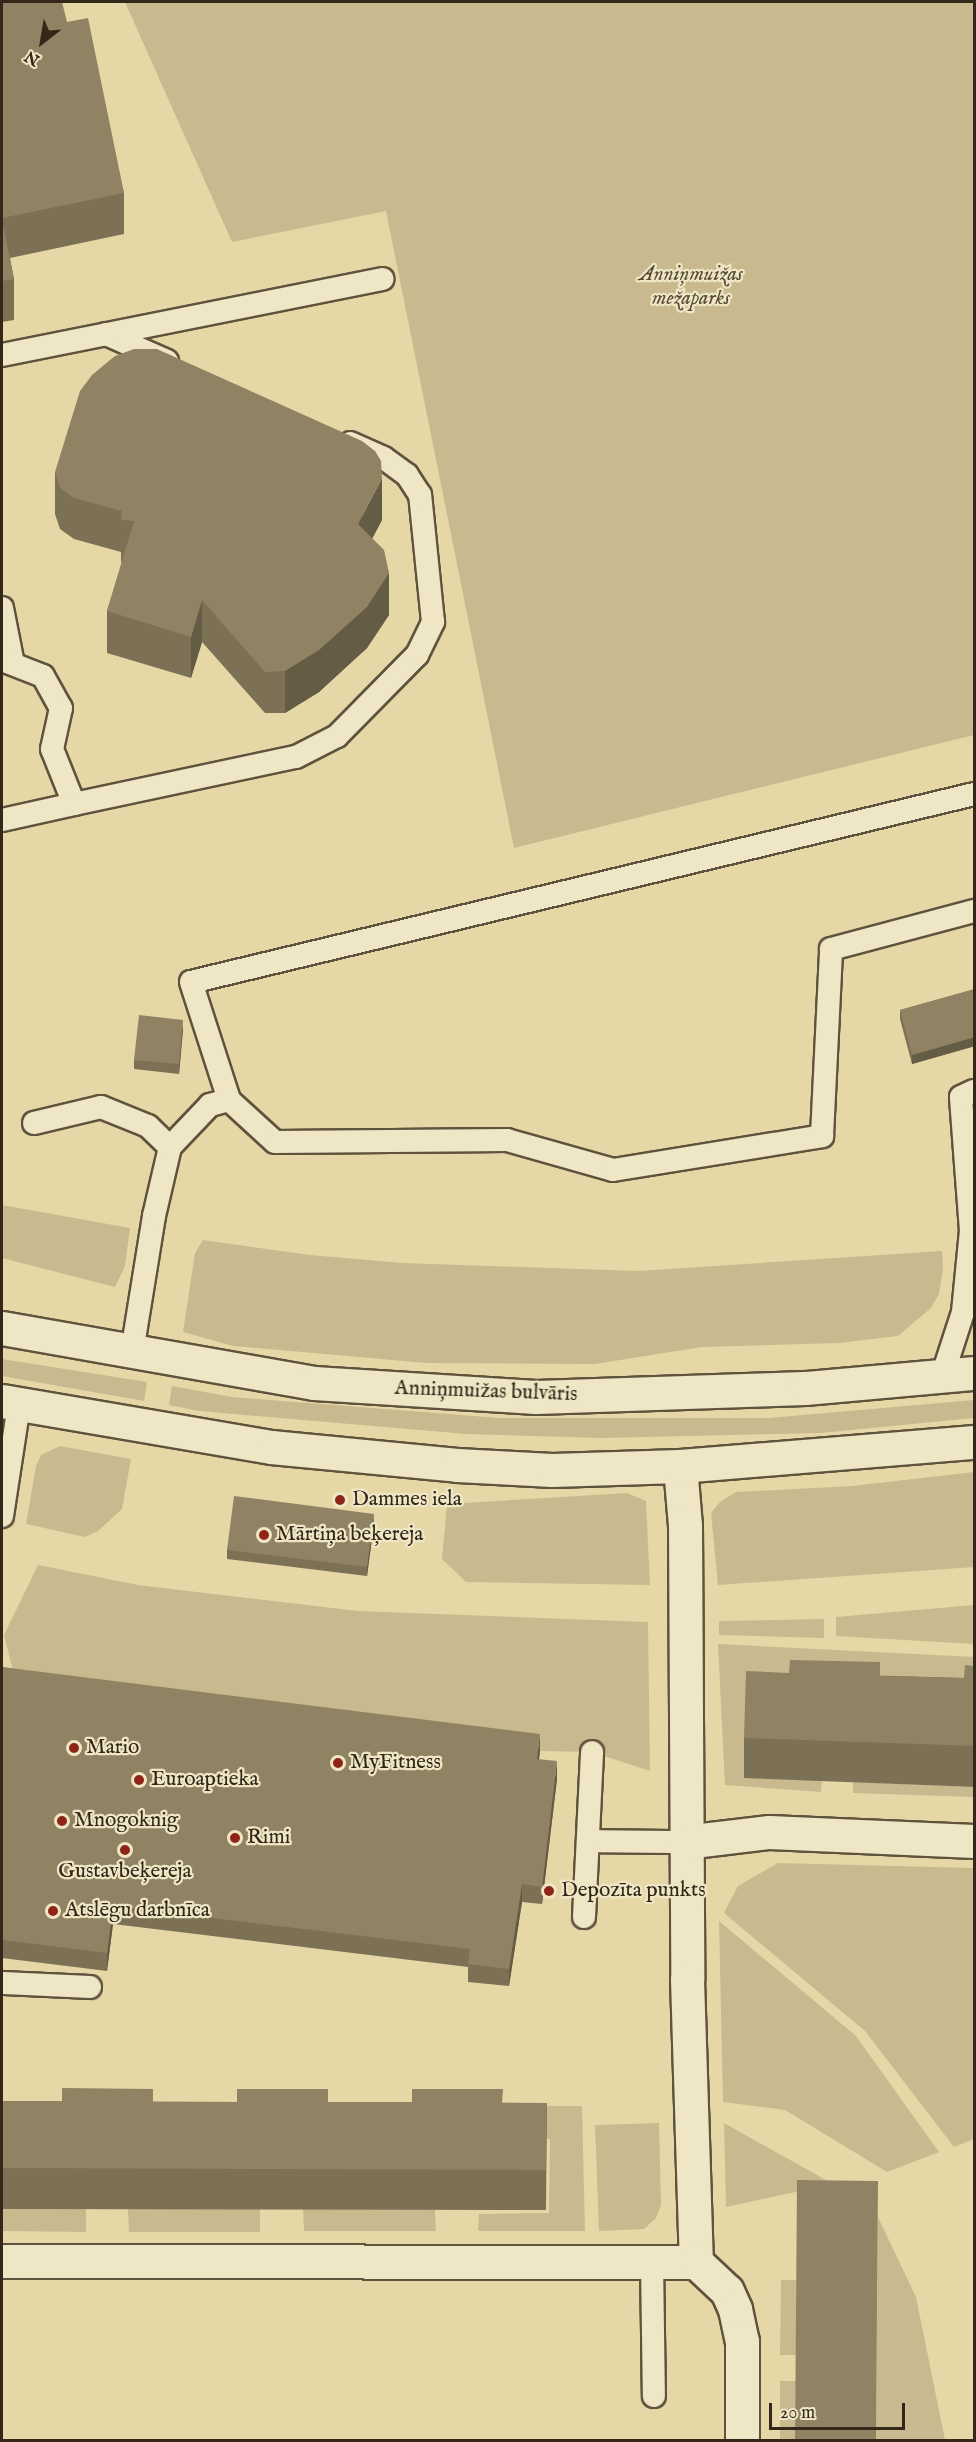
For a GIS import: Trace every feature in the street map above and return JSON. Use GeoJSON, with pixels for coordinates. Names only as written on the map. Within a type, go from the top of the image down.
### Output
{"type":"FeatureCollection","features":[{"type":"Feature","properties":{"kind":"street","name":"Anniņmuižas bulvāris"},"geometry":{"type":"LineString","coordinates":[[2,1328],[315,1383],[536,1397],[781,1389],[975,1373]]}},
{"type":"Feature","properties":{"kind":"street"},"geometry":{"type":"LineString","coordinates":[[10,1403],[192,1436],[355,1456],[552,1470],[680,1466],[975,1442]]}},
{"type":"Feature","properties":{"kind":"street"},"geometry":{"type":"LineString","coordinates":[[680,1466],[685,1525],[685,1842],[696,2262]]}},
{"type":"Feature","properties":{"kind":"street"},"geometry":{"type":"LineString","coordinates":[[685,1842],[770,1832],[975,1841]]}},
{"type":"Feature","properties":{"kind":"street"},"geometry":{"type":"LineString","coordinates":[[2,2261],[696,2262],[727,2291],[735,2309],[742,2341],[742,2440]]}},
{"type":"Feature","properties":{"kind":"lane"},"geometry":{"type":"LineString","coordinates":[[2,355],[382,279]]}},
{"type":"Feature","properties":{"kind":"lane"},"geometry":{"type":"LineString","coordinates":[[106,334],[192,372]]}},
{"type":"Feature","properties":{"kind":"lane"},"geometry":{"type":"LineString","coordinates":[[2,820],[296,757],[337,736],[417,655],[434,622],[420,495],[407,475],[384,458],[330,434]]}},
{"type":"Feature","properties":{"kind":"lane"},"geometry":{"type":"LineString","coordinates":[[2,608],[7,662],[43,676],[61,708],[52,749],[74,804]]}},
{"type":"Feature","properties":{"kind":"lane"},"geometry":{"type":"LineString","coordinates":[[975,794],[191,982],[229,1100],[275,1142],[507,1140],[613,1170],[822,1136],[831,949],[975,911]]}},
{"type":"Feature","properties":{"kind":"lane"},"geometry":{"type":"LineString","coordinates":[[942,1377],[963,1312],[971,1231],[961,1097],[975,1091]]}},
{"type":"Feature","properties":{"kind":"lane"},"geometry":{"type":"LineString","coordinates":[[132,1352],[154,1216],[170,1147],[210,1105],[229,1100]]}},
{"type":"Feature","properties":{"kind":"lane"},"geometry":{"type":"LineString","coordinates":[[34,1123],[101,1107],[148,1126],[170,1147]]}},
{"type":"Feature","properties":{"kind":"lane"},"geometry":{"type":"LineString","coordinates":[[2,1516],[10,1403]]}},
{"type":"Feature","properties":{"kind":"lane"},"geometry":{"type":"LineString","coordinates":[[584,1917],[592,1752]]}},
{"type":"Feature","properties":{"kind":"lane"},"geometry":{"type":"LineString","coordinates":[[588,1841],[685,1842]]}},
{"type":"Feature","properties":{"kind":"lane"},"geometry":{"type":"LineString","coordinates":[[2,1983],[90,1987]]}},
{"type":"Feature","properties":{"kind":"lane"},"geometry":{"type":"LineString","coordinates":[[652,2261],[654,2396]]}},
{"type":"Feature","properties":{"kind":"green space","name":"Anniņmuižas mežaparks"},"geometry":{"type":"Polygon","coordinates":[[[125,2],[974,2],[974,735],[514,848],[386,211],[232,242],[125,2]]]}},
{"type":"Feature","properties":{"kind":"green space"},"geometry":{"type":"Polygon","coordinates":[[[2,1205],[130,1228],[125,1266],[115,1287],[2,1258],[2,1205]]]}},
{"type":"Feature","properties":{"kind":"green space"},"geometry":{"type":"Polygon","coordinates":[[[203,1240],[310,1255],[403,1263],[638,1271],[942,1251],[943,1269],[939,1294],[931,1308],[898,1336],[839,1343],[702,1347],[595,1364],[426,1363],[233,1346],[183,1332],[195,1253],[203,1240]]]}},
{"type":"Feature","properties":{"kind":"green space"},"geometry":{"type":"Polygon","coordinates":[[[2,1359],[147,1382],[144,1401],[2,1376],[2,1359]]]}},
{"type":"Feature","properties":{"kind":"green space"},"geometry":{"type":"Polygon","coordinates":[[[172,1386],[232,1397],[500,1418],[769,1418],[974,1400],[974,1418],[821,1433],[601,1438],[466,1434],[199,1411],[169,1405],[172,1386]]]}},
{"type":"Feature","properties":{"kind":"green space"},"geometry":{"type":"Polygon","coordinates":[[[60,1446],[131,1459],[122,1509],[98,1531],[85,1537],[26,1524],[36,1466],[41,1455],[60,1446]]]}},
{"type":"Feature","properties":{"kind":"green space"},"geometry":{"type":"Polygon","coordinates":[[[974,1472],[974,1567],[718,1585],[711,1513],[720,1502],[736,1492],[852,1486],[974,1472]]]}},
{"type":"Feature","properties":{"kind":"green space"},"geometry":{"type":"Polygon","coordinates":[[[627,1493],[646,1501],[650,1585],[466,1582],[442,1559],[447,1504],[627,1493]]]}},
{"type":"Feature","properties":{"kind":"green space"},"geometry":{"type":"Polygon","coordinates":[[[38,1565],[138,1585],[358,1611],[648,1622],[650,1771],[592,1752],[540,1751],[17,1686],[4,1635],[38,1565]]]}},
{"type":"Feature","properties":{"kind":"green space"},"geometry":{"type":"Polygon","coordinates":[[[974,1605],[974,1644],[836,1636],[836,1617],[974,1605]]]}},
{"type":"Feature","properties":{"kind":"green space"},"geometry":{"type":"Polygon","coordinates":[[[824,1619],[824,1638],[719,1635],[719,1621],[824,1619]]]}},
{"type":"Feature","properties":{"kind":"green space"},"geometry":{"type":"Polygon","coordinates":[[[718,1644],[974,1657],[974,1706],[822,1780],[821,1792],[725,1785],[718,1644]]]}},
{"type":"Feature","properties":{"kind":"green space"},"geometry":{"type":"Polygon","coordinates":[[[853,1782],[974,1787],[974,1797],[853,1793],[853,1782]]]}},
{"type":"Feature","properties":{"kind":"green space"},"geometry":{"type":"Polygon","coordinates":[[[778,1863],[974,1868],[974,2139],[954,2147],[865,2031],[724,1913],[738,1886],[778,1863]]]}},
{"type":"Feature","properties":{"kind":"green space"},"geometry":{"type":"Polygon","coordinates":[[[719,1921],[856,2036],[939,2152],[887,2172],[785,2110],[723,2102],[719,1921]]]}},
{"type":"Feature","properties":{"kind":"green space"},"geometry":{"type":"Polygon","coordinates":[[[2,2105],[582,2106],[585,2231],[478,2231],[479,2214],[549,2213],[550,2139],[2,2105]]]}},
{"type":"Feature","properties":{"kind":"green space"},"geometry":{"type":"Polygon","coordinates":[[[659,2123],[661,2205],[656,2218],[644,2229],[599,2231],[595,2125],[659,2123]]]}},
{"type":"Feature","properties":{"kind":"green space"},"geometry":{"type":"Polygon","coordinates":[[[724,2123],[833,2184],[726,2207],[724,2123]]]}},
{"type":"Feature","properties":{"kind":"green space"},"geometry":{"type":"Polygon","coordinates":[[[2,2208],[86,2209],[86,2232],[2,2231],[2,2208]]]}},
{"type":"Feature","properties":{"kind":"green space"},"geometry":{"type":"Polygon","coordinates":[[[128,2209],[260,2209],[260,2232],[129,2232],[128,2209]]]}},
{"type":"Feature","properties":{"kind":"green space"},"geometry":{"type":"Polygon","coordinates":[[[303,2209],[435,2210],[436,2231],[304,2231],[303,2209]]]}},
{"type":"Feature","properties":{"kind":"green space"},"geometry":{"type":"Polygon","coordinates":[[[878,2217],[916,2297],[945,2440],[876,2440],[878,2217]]]}},
{"type":"Feature","properties":{"kind":"green space"},"geometry":{"type":"Polygon","coordinates":[[[781,2280],[796,2280],[796,2355],[780,2355],[781,2280]]]}},
{"type":"Feature","properties":{"kind":"green space"},"geometry":{"type":"Polygon","coordinates":[[[780,2381],[796,2381],[795,2440],[780,2440],[780,2381]]]}},
{"type":"Feature","properties":{"kind":"building"},"geometry":{"type":"Polygon","coordinates":[[[2,2],[62,2],[67,22],[88,18],[124,193],[2,218],[2,2]]]}},
{"type":"Feature","properties":{"kind":"building"},"geometry":{"type":"Polygon","coordinates":[[[2,220],[14,279],[2,281],[2,220]]]}},
{"type":"Feature","properties":{"kind":"building"},"geometry":{"type":"Polygon","coordinates":[[[134,349],[157,349],[362,441],[375,451],[381,461],[382,478],[358,524],[384,550],[389,573],[367,607],[319,650],[285,671],[265,672],[202,600],[191,637],[107,611],[134,521],[121,520],[122,511],[74,498],[60,488],[55,472],[80,391],[92,375],[115,356],[134,349]]]}},
{"type":"Feature","properties":{"kind":"building"},"geometry":{"type":"Polygon","coordinates":[[[975,989],[975,1037],[912,1055],[900,1010],[975,989]]]}},
{"type":"Feature","properties":{"kind":"building"},"geometry":{"type":"Polygon","coordinates":[[[139,1015],[183,1020],[179,1064],[134,1060],[139,1015]]]}},
{"type":"Feature","properties":{"kind":"building"},"geometry":{"type":"Polygon","coordinates":[[[234,1496],[374,1514],[367,1567],[227,1550],[234,1496]]]}},
{"type":"Feature","properties":{"kind":"building"},"geometry":{"type":"Polygon","coordinates":[[[790,1660],[880,1662],[880,1676],[964,1678],[965,1665],[975,1666],[975,1746],[744,1738],[746,1671],[789,1673],[790,1660]]]}},
{"type":"Feature","properties":{"kind":"building"},"geometry":{"type":"Polygon","coordinates":[[[2,1667],[540,1734],[537,1759],[557,1761],[542,1887],[522,1884],[509,1969],[468,1964],[470,1949],[113,1906],[107,1953],[2,1940],[2,1667]]]}},
{"type":"Feature","properties":{"kind":"building"},"geometry":{"type":"Polygon","coordinates":[[[62,2088],[153,2089],[153,2102],[237,2102],[237,2089],[328,2089],[328,2102],[412,2102],[412,2089],[503,2089],[502,2103],[547,2103],[546,2170],[2,2168],[2,2101],[62,2102],[62,2088]]]}},
{"type":"Feature","properties":{"kind":"building"},"geometry":{"type":"Polygon","coordinates":[[[797,2180],[878,2181],[876,2440],[795,2440],[797,2180]]]}},
{"type":"Feature","properties":{"kind":"place","name":"Dammes iela"},"geometry":{"type":"Point","coordinates":[340,1500]}},
{"type":"Feature","properties":{"kind":"place","name":"Mārtiņa beķereja"},"geometry":{"type":"Point","coordinates":[264,1535]}},
{"type":"Feature","properties":{"kind":"place","name":"Mario"},"geometry":{"type":"Point","coordinates":[74,1748]}},
{"type":"Feature","properties":{"kind":"place","name":"MyFitness"},"geometry":{"type":"Point","coordinates":[338,1763]}},
{"type":"Feature","properties":{"kind":"place","name":"Euroaptieka"},"geometry":{"type":"Point","coordinates":[139,1780]}},
{"type":"Feature","properties":{"kind":"place","name":"Mnogoknig"},"geometry":{"type":"Point","coordinates":[62,1821]}},
{"type":"Feature","properties":{"kind":"place","name":"Rimi"},"geometry":{"type":"Point","coordinates":[235,1838]}},
{"type":"Feature","properties":{"kind":"place","name":"Gustavbeķereja"},"geometry":{"type":"Point","coordinates":[125,1850]}},
{"type":"Feature","properties":{"kind":"place","name":"Depozīta punkts"},"geometry":{"type":"Point","coordinates":[549,1891]}},
{"type":"Feature","properties":{"kind":"place","name":"Atslēgu darbnīca"},"geometry":{"type":"Point","coordinates":[53,1911]}}]}
